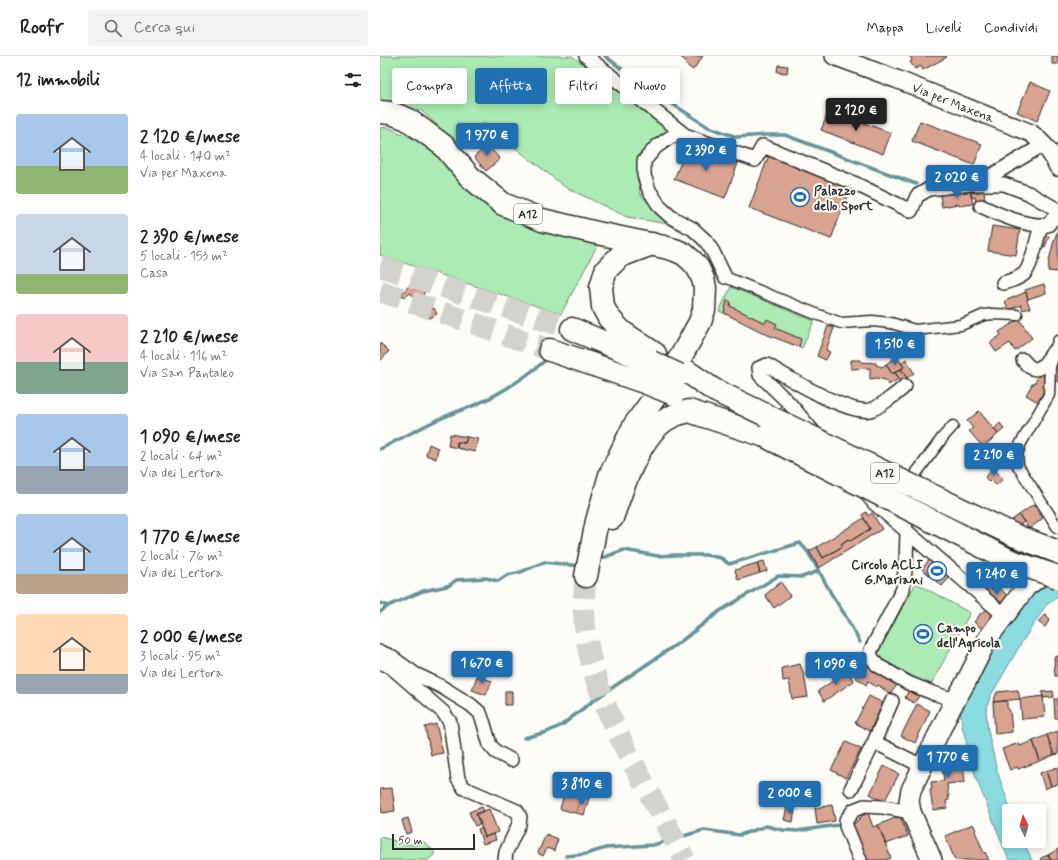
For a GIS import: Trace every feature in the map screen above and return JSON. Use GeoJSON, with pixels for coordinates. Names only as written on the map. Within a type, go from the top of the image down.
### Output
{"type":"FeatureCollection","features":[{"type":"Feature","properties":{"kind":"highway","name":"A12"},"geometry":{"type":"LineString","coordinates":[[380,112],[391,113],[407,119],[444,146],[470,177],[503,204],[542,220],[670,248],[684,254],[692,261],[698,268],[703,279],[705,288],[704,310],[695,333],[660,390],[634,426],[610,475],[597,521],[586,576],[609,525],[626,478],[647,439],[659,425],[668,418],[694,408]]}},
{"type":"Feature","properties":{"kind":"highway","name":"A12"},"geometry":{"type":"LineString","coordinates":[[380,124],[396,125],[430,136]]}},
{"type":"Feature","properties":{"kind":"highway","name":"A12"},"geometry":{"type":"LineString","coordinates":[[650,366],[609,318],[603,307],[601,287],[606,270],[620,256],[652,244]]}},
{"type":"Feature","properties":{"kind":"highway","name":"A12"},"geometry":{"type":"LineString","coordinates":[[572,329],[678,379],[714,390],[1016,536],[1058,552]]}},
{"type":"Feature","properties":{"kind":"highway","name":"A12"},"geometry":{"type":"LineString","coordinates":[[550,350],[650,366],[678,379],[694,408],[765,436],[1011,560],[1058,577]]}},
{"type":"Feature","properties":{"kind":"main road"},"geometry":{"type":"LineString","coordinates":[[932,860],[914,820],[910,801],[911,790],[955,700],[988,638],[1027,586],[1058,564]]}},
{"type":"Feature","properties":{"kind":"street"},"geometry":{"type":"LineString","coordinates":[[586,56],[685,135],[755,160],[763,146],[856,184],[911,211],[917,196],[929,189],[971,184],[1004,184],[1028,193],[1058,211],[1048,225],[1041,226],[1006,218],[981,206]]}},
{"type":"Feature","properties":{"kind":"street","name":"Via per Maxena"},"geometry":{"type":"LineString","coordinates":[[838,57],[1031,133],[1044,145],[1056,161],[1058,167]]}},
{"type":"Feature","properties":{"kind":"street"},"geometry":{"type":"LineString","coordinates":[[685,135],[672,136],[656,147],[644,161],[644,175],[649,190],[660,207],[671,217],[693,229],[706,241],[725,277],[816,314],[842,322],[891,322],[915,330],[961,325],[984,315],[1017,315]]}},
{"type":"Feature","properties":{"kind":"street"},"geometry":{"type":"LineString","coordinates":[[971,184],[994,174],[1026,154],[1044,145]]}},
{"type":"Feature","properties":{"kind":"street"},"geometry":{"type":"LineString","coordinates":[[1003,283],[1017,279],[1028,269],[1041,226]]}},
{"type":"Feature","properties":{"kind":"street"},"geometry":{"type":"LineString","coordinates":[[1023,360],[1029,367],[1036,369],[1043,366],[1057,349]]}},
{"type":"Feature","properties":{"kind":"street"},"geometry":{"type":"LineString","coordinates":[[1057,349],[1050,366],[1049,394],[1016,454],[1018,466],[1058,528]]}},
{"type":"Feature","properties":{"kind":"street"},"geometry":{"type":"LineString","coordinates":[[905,386],[898,393],[871,410],[864,411],[844,406],[767,365],[759,368],[760,375],[789,403],[874,503],[1005,616]]}},
{"type":"Feature","properties":{"kind":"street"},"geometry":{"type":"LineString","coordinates":[[953,426],[917,472],[907,500],[906,561],[903,589],[871,650],[870,656],[877,665],[908,683],[955,700]]}},
{"type":"Feature","properties":{"kind":"street"},"geometry":{"type":"LineString","coordinates":[[380,652],[390,656],[415,674],[440,686],[471,705],[480,713],[490,745],[496,752],[511,760]]}},
{"type":"Feature","properties":{"kind":"street"},"geometry":{"type":"LineString","coordinates":[[380,662],[391,667],[426,696],[443,712],[450,722],[458,779],[464,788],[517,811],[520,817],[519,824],[506,852],[505,860]]}},
{"type":"Feature","properties":{"kind":"street"},"geometry":{"type":"LineString","coordinates":[[851,789],[892,701]]}},
{"type":"Feature","properties":{"kind":"street"},"geometry":{"type":"LineString","coordinates":[[874,742],[922,766]]}},
{"type":"Feature","properties":{"kind":"street"},"geometry":{"type":"LineString","coordinates":[[860,860],[846,826],[846,820],[854,810],[864,806],[883,808],[914,820]]}},
{"type":"Feature","properties":{"kind":"green space"},"geometry":{"type":"Polygon","coordinates":[[[380,56],[572,56],[588,68],[555,68],[555,104],[612,104],[612,86],[620,92],[620,104],[636,104],[669,129],[637,156],[640,194],[668,224],[627,217],[565,187],[484,123],[461,148],[422,111],[393,104],[467,104],[467,68],[392,68],[392,104],[380,101],[380,56]]]}},
{"type":"Feature","properties":{"kind":"green space"},"geometry":{"type":"Polygon","coordinates":[[[387,127],[435,148],[486,200],[601,239],[561,314],[380,255],[380,128],[387,127]]]}},
{"type":"Feature","properties":{"kind":"green space"},"geometry":{"type":"Polygon","coordinates":[[[731,287],[814,321],[802,348],[719,311],[731,287]]]}},
{"type":"Feature","properties":{"kind":"green space","name":"Campo dell'Agricola"},"geometry":{"type":"Polygon","coordinates":[[[916,583],[970,613],[930,686],[876,656],[916,583]]]}},
{"type":"Feature","properties":{"kind":"green space"},"geometry":{"type":"Polygon","coordinates":[[[380,837],[405,844],[415,845],[424,842],[434,851],[434,855],[428,860],[380,860],[380,837]]]}},
{"type":"Feature","properties":{"kind":"water"},"geometry":{"type":"Polygon","coordinates":[[[1058,575],[1058,597],[1046,605],[1022,642],[990,697],[986,711],[988,731],[997,771],[1009,804],[1002,804],[1002,843],[976,778],[962,726],[960,709],[984,657],[1020,605],[1037,589],[1058,575]]]}},
{"type":"Feature","properties":{"kind":"water"},"geometry":{"type":"Polygon","coordinates":[[[1004,848],[1026,848],[1032,860],[1009,860],[1004,848]]]}},
{"type":"Feature","properties":{"kind":"building"},"geometry":{"type":"Polygon","coordinates":[[[679,56],[703,56],[693,70],[685,64],[687,62],[679,56]]]}},
{"type":"Feature","properties":{"kind":"building"},"geometry":{"type":"Polygon","coordinates":[[[910,56],[947,57],[923,70],[921,66],[915,69],[910,62],[912,61],[910,56]]]}},
{"type":"Feature","properties":{"kind":"building"},"geometry":{"type":"Polygon","coordinates":[[[1052,56],[1058,56],[1058,64],[1052,64],[1052,56]]]}},
{"type":"Feature","properties":{"kind":"building"},"geometry":{"type":"Polygon","coordinates":[[[778,65],[788,66],[787,73],[777,72],[778,65]]]}},
{"type":"Feature","properties":{"kind":"building"},"geometry":{"type":"Polygon","coordinates":[[[1030,82],[1050,91],[1037,121],[1017,112],[1030,82]]]}},
{"type":"Feature","properties":{"kind":"building"},"geometry":{"type":"Polygon","coordinates":[[[829,110],[891,133],[883,154],[821,130],[829,110]]]}},
{"type":"Feature","properties":{"kind":"building"},"geometry":{"type":"Polygon","coordinates":[[[920,121],[982,144],[974,165],[912,141],[920,121]]]}},
{"type":"Feature","properties":{"kind":"building"},"geometry":{"type":"Polygon","coordinates":[[[485,142],[500,159],[486,171],[474,157],[482,150],[479,147],[485,142]]]}},
{"type":"Feature","properties":{"kind":"building"},"geometry":{"type":"Polygon","coordinates":[[[688,146],[738,163],[725,198],[674,179],[688,146]]]}},
{"type":"Feature","properties":{"kind":"building","name":"Palazzo dello Sport"},"geometry":{"type":"Polygon","coordinates":[[[769,155],[851,186],[831,239],[749,208],[769,155]]]}},
{"type":"Feature","properties":{"kind":"building"},"geometry":{"type":"Polygon","coordinates":[[[970,190],[973,204],[959,206],[958,204],[942,207],[940,195],[970,190]]]}},
{"type":"Feature","properties":{"kind":"building"},"geometry":{"type":"Polygon","coordinates":[[[984,191],[985,200],[976,202],[975,197],[972,198],[971,193],[984,191]]]}},
{"type":"Feature","properties":{"kind":"building"},"geometry":{"type":"Polygon","coordinates":[[[992,226],[1020,230],[1016,255],[988,251],[992,226]]]}},
{"type":"Feature","properties":{"kind":"building"},"geometry":{"type":"Polygon","coordinates":[[[1058,229],[1058,272],[1048,271],[1053,244],[1058,229]]]}},
{"type":"Feature","properties":{"kind":"building"},"geometry":{"type":"Polygon","coordinates":[[[1043,234],[1049,236],[1045,247],[1039,245],[1043,234]]]}},
{"type":"Feature","properties":{"kind":"building"},"geometry":{"type":"Polygon","coordinates":[[[412,282],[425,292],[423,294],[429,300],[423,305],[410,293],[406,297],[401,295],[412,282]]]}},
{"type":"Feature","properties":{"kind":"building"},"geometry":{"type":"Polygon","coordinates":[[[1044,284],[1046,293],[1028,299],[1025,290],[1044,284]]]}},
{"type":"Feature","properties":{"kind":"building"},"geometry":{"type":"Polygon","coordinates":[[[1026,292],[1030,308],[1023,310],[1021,305],[1008,310],[1005,301],[1026,292]]]}},
{"type":"Feature","properties":{"kind":"building"},"geometry":{"type":"Polygon","coordinates":[[[727,300],[731,302],[730,306],[765,323],[767,319],[777,324],[775,328],[801,339],[799,347],[768,335],[724,313],[727,300]]]}},
{"type":"Feature","properties":{"kind":"building"},"geometry":{"type":"Polygon","coordinates":[[[434,308],[437,314],[430,318],[426,312],[434,308]]]}},
{"type":"Feature","properties":{"kind":"building"},"geometry":{"type":"Polygon","coordinates":[[[1019,319],[1032,338],[1015,351],[1010,343],[996,352],[990,343],[1001,335],[999,332],[1019,319]]]}},
{"type":"Feature","properties":{"kind":"building"},"geometry":{"type":"Polygon","coordinates":[[[828,326],[834,328],[826,350],[830,352],[826,360],[817,356],[828,326]]]}},
{"type":"Feature","properties":{"kind":"building"},"geometry":{"type":"Polygon","coordinates":[[[380,343],[389,351],[380,361],[380,343]]]}},
{"type":"Feature","properties":{"kind":"building"},"geometry":{"type":"Polygon","coordinates":[[[897,357],[904,367],[892,374],[886,364],[897,357]]]}},
{"type":"Feature","properties":{"kind":"building"},"geometry":{"type":"Polygon","coordinates":[[[906,359],[914,373],[907,378],[901,369],[904,367],[901,363],[906,359]]]}},
{"type":"Feature","properties":{"kind":"building"},"geometry":{"type":"Polygon","coordinates":[[[851,360],[876,363],[876,365],[882,367],[886,364],[892,374],[895,372],[899,379],[888,385],[886,380],[876,378],[870,379],[870,368],[851,369],[851,360]]]}},
{"type":"Feature","properties":{"kind":"building"},"geometry":{"type":"Polygon","coordinates":[[[1057,360],[1058,361],[1058,383],[1052,377],[1057,360]]]}},
{"type":"Feature","properties":{"kind":"building"},"geometry":{"type":"Polygon","coordinates":[[[901,369],[907,378],[901,382],[895,372],[901,369]]]}},
{"type":"Feature","properties":{"kind":"building"},"geometry":{"type":"Polygon","coordinates":[[[1047,370],[1048,384],[1038,402],[1026,395],[1032,384],[1034,384],[1038,377],[1047,370]]]}},
{"type":"Feature","properties":{"kind":"building"},"geometry":{"type":"Polygon","coordinates":[[[979,411],[998,434],[983,447],[969,431],[973,428],[967,421],[979,411]]]}},
{"type":"Feature","properties":{"kind":"building"},"geometry":{"type":"Polygon","coordinates":[[[1000,423],[1004,429],[998,434],[994,429],[1000,423]]]}},
{"type":"Feature","properties":{"kind":"building"},"geometry":{"type":"Polygon","coordinates":[[[450,434],[467,437],[465,443],[457,442],[457,448],[448,446],[450,434]]]}},
{"type":"Feature","properties":{"kind":"building"},"geometry":{"type":"Polygon","coordinates":[[[467,437],[478,439],[475,452],[457,448],[457,442],[465,443],[467,437]]]}},
{"type":"Feature","properties":{"kind":"building"},"geometry":{"type":"Polygon","coordinates":[[[429,444],[438,448],[436,459],[426,455],[429,444]]]}},
{"type":"Feature","properties":{"kind":"building"},"geometry":{"type":"Polygon","coordinates":[[[994,469],[1003,479],[996,485],[991,480],[989,482],[985,477],[994,469]]]}},
{"type":"Feature","properties":{"kind":"building"},"geometry":{"type":"Polygon","coordinates":[[[1033,505],[1043,518],[1029,529],[1019,515],[1033,505]]]}},
{"type":"Feature","properties":{"kind":"building"},"geometry":{"type":"Polygon","coordinates":[[[866,512],[868,516],[872,513],[882,529],[819,568],[809,551],[817,547],[823,558],[843,546],[841,544],[848,539],[850,541],[870,529],[862,515],[866,512]]]}},
{"type":"Feature","properties":{"kind":"building"},"geometry":{"type":"Polygon","coordinates":[[[1019,515],[1024,522],[1017,527],[1012,520],[1019,515]]]}},
{"type":"Feature","properties":{"kind":"building"},"geometry":{"type":"Polygon","coordinates":[[[864,518],[870,529],[850,541],[848,539],[841,544],[843,546],[823,558],[817,547],[864,518]]]}},
{"type":"Feature","properties":{"kind":"building","name":"Circolo ACLI G.Mariani"},"geometry":{"type":"Polygon","coordinates":[[[929,560],[950,577],[942,586],[922,569],[929,560]]]}},
{"type":"Feature","properties":{"kind":"building"},"geometry":{"type":"Polygon","coordinates":[[[764,561],[767,571],[760,573],[757,563],[764,561]]]}},
{"type":"Feature","properties":{"kind":"building"},"geometry":{"type":"Polygon","coordinates":[[[757,563],[760,573],[738,580],[735,570],[757,563]]]}},
{"type":"Feature","properties":{"kind":"building"},"geometry":{"type":"Polygon","coordinates":[[[781,582],[790,596],[774,608],[765,595],[781,582]]]}},
{"type":"Feature","properties":{"kind":"building"},"geometry":{"type":"Polygon","coordinates":[[[996,585],[1009,597],[1000,607],[984,593],[989,587],[992,590],[996,585]]]}},
{"type":"Feature","properties":{"kind":"building"},"geometry":{"type":"Polygon","coordinates":[[[990,605],[1001,614],[986,632],[974,622],[990,605]]]}},
{"type":"Feature","properties":{"kind":"building"},"geometry":{"type":"Polygon","coordinates":[[[1045,614],[1050,619],[1045,627],[1038,622],[1045,614]]]}},
{"type":"Feature","properties":{"kind":"building"},"geometry":{"type":"Polygon","coordinates":[[[1058,656],[1058,676],[1055,676],[1054,657],[1058,656]]]}},
{"type":"Feature","properties":{"kind":"building"},"geometry":{"type":"Polygon","coordinates":[[[800,664],[804,675],[808,697],[792,699],[789,680],[783,681],[782,668],[800,664]]]}},
{"type":"Feature","properties":{"kind":"building"},"geometry":{"type":"Polygon","coordinates":[[[868,666],[880,675],[881,673],[898,684],[890,694],[878,685],[876,687],[868,681],[866,685],[855,677],[860,670],[863,672],[868,666]]]}},
{"type":"Feature","properties":{"kind":"building"},"geometry":{"type":"Polygon","coordinates":[[[847,671],[854,681],[824,701],[818,691],[847,671]]]}},
{"type":"Feature","properties":{"kind":"building"},"geometry":{"type":"Polygon","coordinates":[[[477,676],[492,681],[486,695],[472,690],[477,676]]]}},
{"type":"Feature","properties":{"kind":"building"},"geometry":{"type":"Polygon","coordinates":[[[909,690],[919,696],[914,703],[905,698],[909,690]]]}},
{"type":"Feature","properties":{"kind":"building"},"geometry":{"type":"Polygon","coordinates":[[[1018,690],[1020,699],[993,702],[997,692],[1018,690]]]}},
{"type":"Feature","properties":{"kind":"building"},"geometry":{"type":"Polygon","coordinates":[[[505,691],[512,691],[512,705],[505,705],[505,691]]]}},
{"type":"Feature","properties":{"kind":"building"},"geometry":{"type":"Polygon","coordinates":[[[1053,691],[1054,697],[1043,698],[1042,692],[1053,691]]]}},
{"type":"Feature","properties":{"kind":"building"},"geometry":{"type":"Polygon","coordinates":[[[869,696],[883,703],[870,731],[855,723],[869,696]]]}},
{"type":"Feature","properties":{"kind":"building"},"geometry":{"type":"Polygon","coordinates":[[[1043,696],[1045,717],[1022,719],[1020,699],[1043,696]]]}},
{"type":"Feature","properties":{"kind":"building"},"geometry":{"type":"Polygon","coordinates":[[[1054,699],[1058,699],[1058,718],[1055,718],[1054,699]]]}},
{"type":"Feature","properties":{"kind":"building"},"geometry":{"type":"Polygon","coordinates":[[[1007,701],[1007,707],[1010,711],[1012,732],[995,734],[993,702],[1007,701]]]}},
{"type":"Feature","properties":{"kind":"building"},"geometry":{"type":"Polygon","coordinates":[[[917,704],[930,711],[915,743],[901,736],[917,704]]]}},
{"type":"Feature","properties":{"kind":"building"},"geometry":{"type":"Polygon","coordinates":[[[436,724],[443,753],[431,755],[425,727],[436,724]]]}},
{"type":"Feature","properties":{"kind":"building"},"geometry":{"type":"Polygon","coordinates":[[[1058,731],[1058,754],[1054,755],[1047,735],[1058,731]]]}},
{"type":"Feature","properties":{"kind":"building"},"geometry":{"type":"Polygon","coordinates":[[[1047,735],[1054,755],[1040,761],[1033,741],[1047,735]]]}},
{"type":"Feature","properties":{"kind":"building"},"geometry":{"type":"Polygon","coordinates":[[[1033,741],[1040,761],[1018,769],[1017,767],[1010,770],[1002,749],[1019,743],[1020,746],[1033,741]]]}},
{"type":"Feature","properties":{"kind":"building"},"geometry":{"type":"Polygon","coordinates":[[[846,742],[861,749],[846,778],[831,770],[846,742]]]}},
{"type":"Feature","properties":{"kind":"building"},"geometry":{"type":"Polygon","coordinates":[[[961,749],[965,782],[947,784],[949,800],[946,801],[947,808],[933,810],[930,790],[932,789],[931,782],[944,781],[941,761],[946,760],[945,751],[961,749]]]}},
{"type":"Feature","properties":{"kind":"building"},"geometry":{"type":"Polygon","coordinates":[[[884,766],[899,774],[884,802],[870,794],[884,766]]]}},
{"type":"Feature","properties":{"kind":"building"},"geometry":{"type":"Polygon","coordinates":[[[1058,767],[1058,784],[1051,786],[1046,771],[1058,767]]]}},
{"type":"Feature","properties":{"kind":"building"},"geometry":{"type":"Polygon","coordinates":[[[1046,771],[1051,786],[1045,789],[1040,773],[1046,771]]]}},
{"type":"Feature","properties":{"kind":"building"},"geometry":{"type":"Polygon","coordinates":[[[566,786],[583,791],[576,813],[560,809],[566,786]]]}},
{"type":"Feature","properties":{"kind":"building"},"geometry":{"type":"Polygon","coordinates":[[[392,788],[395,811],[382,813],[380,789],[392,788]]]}},
{"type":"Feature","properties":{"kind":"building"},"geometry":{"type":"Polygon","coordinates":[[[581,796],[589,798],[584,815],[576,813],[581,796]]]}},
{"type":"Feature","properties":{"kind":"building"},"geometry":{"type":"Polygon","coordinates":[[[832,805],[835,821],[817,824],[815,808],[832,805]]]}},
{"type":"Feature","properties":{"kind":"building"},"geometry":{"type":"Polygon","coordinates":[[[482,807],[484,811],[476,814],[481,824],[475,826],[469,812],[482,807]]]}},
{"type":"Feature","properties":{"kind":"building"},"geometry":{"type":"Polygon","coordinates":[[[787,807],[795,809],[793,822],[784,820],[787,807]]]}},
{"type":"Feature","properties":{"kind":"building"},"geometry":{"type":"Polygon","coordinates":[[[489,809],[498,832],[485,837],[476,814],[489,809]]]}},
{"type":"Feature","properties":{"kind":"building"},"geometry":{"type":"Polygon","coordinates":[[[868,813],[873,827],[878,825],[891,858],[885,860],[867,860],[852,826],[863,815],[868,813]]]}},
{"type":"Feature","properties":{"kind":"building"},"geometry":{"type":"Polygon","coordinates":[[[900,816],[908,836],[886,844],[878,825],[900,816]]]}},
{"type":"Feature","properties":{"kind":"building"},"geometry":{"type":"Polygon","coordinates":[[[408,818],[412,832],[406,834],[402,820],[408,818]]]}},
{"type":"Feature","properties":{"kind":"building"},"geometry":{"type":"Polygon","coordinates":[[[973,824],[984,853],[985,852],[989,860],[955,860],[945,836],[973,824]]]}},
{"type":"Feature","properties":{"kind":"building"},"geometry":{"type":"Polygon","coordinates":[[[482,828],[485,837],[494,834],[496,840],[483,844],[478,829],[482,828]]]}},
{"type":"Feature","properties":{"kind":"building"},"geometry":{"type":"Polygon","coordinates":[[[546,834],[558,839],[554,851],[547,848],[543,856],[538,853],[546,834]]]}},
{"type":"Feature","properties":{"kind":"building"},"geometry":{"type":"Polygon","coordinates":[[[1058,849],[1058,860],[1051,860],[1048,855],[1058,849]]]}},
{"type":"Feature","properties":{"kind":"building"},"geometry":{"type":"Polygon","coordinates":[[[1048,855],[1051,860],[1040,860],[1041,858],[1048,855]]]}},
{"type":"Feature","properties":{"kind":"waterway"},"geometry":{"type":"LineString","coordinates":[[605,56],[640,83],[708,127],[737,137],[785,135],[916,184]]}},
{"type":"Feature","properties":{"kind":"waterway"},"geometry":{"type":"LineString","coordinates":[[380,449],[435,421],[494,396],[522,379],[547,359]]}},
{"type":"Feature","properties":{"kind":"waterway"},"geometry":{"type":"LineString","coordinates":[[597,560],[624,550],[658,556],[706,555],[721,558],[729,564],[800,543],[808,552],[860,642]]}},
{"type":"Feature","properties":{"kind":"waterway"},"geometry":{"type":"LineString","coordinates":[[380,612],[388,606],[423,591],[450,585],[456,580],[486,578],[498,581],[507,575],[521,572],[544,562],[580,566]]}},
{"type":"Feature","properties":{"kind":"waterway"},"geometry":{"type":"LineString","coordinates":[[524,738],[547,732],[562,725],[594,700],[680,642],[720,611],[778,576],[802,577],[819,571]]}},
{"type":"Feature","properties":{"kind":"waterway"},"geometry":{"type":"LineString","coordinates":[[380,603],[388,606]]}},
{"type":"Feature","properties":{"kind":"waterway"},"geometry":{"type":"LineString","coordinates":[[566,856],[586,854],[606,848],[653,845],[704,830],[740,835],[766,826],[783,830],[797,831],[838,825]]}},
{"type":"Feature","properties":{"kind":"tunnel"},"geometry":{"type":"LineString","coordinates":[[380,266],[572,329]]}},
{"type":"Feature","properties":{"kind":"tunnel"},"geometry":{"type":"LineString","coordinates":[[380,291],[550,350]]}},
{"type":"Feature","properties":{"kind":"tunnel"},"geometry":{"type":"LineString","coordinates":[[586,576],[584,594],[586,635],[596,679],[621,740],[685,860]]}},
{"type":"Feature","properties":{"kind":"place","name":"Palazzo dello Sport"},"geometry":{"type":"Point","coordinates":[800,197]}},
{"type":"Feature","properties":{"kind":"place","name":"Circolo ACLI G.Mariani"},"geometry":{"type":"Point","coordinates":[937,571]}},
{"type":"Feature","properties":{"kind":"place","name":"Campo dell'Agricola"},"geometry":{"type":"Point","coordinates":[923,634]}}]}
